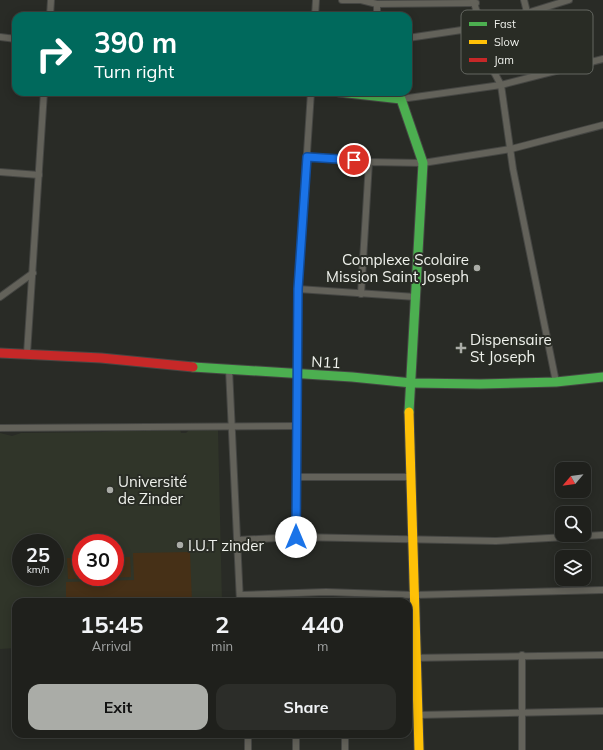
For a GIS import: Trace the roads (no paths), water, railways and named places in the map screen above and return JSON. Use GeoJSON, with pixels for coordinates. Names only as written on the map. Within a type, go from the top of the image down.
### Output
{"type":"FeatureCollection","features":[{"type":"Feature","properties":{"kind":"street"},"geometry":{"type":"LineString","coordinates":[[50,12],[51,0]]}},
{"type":"Feature","properties":{"kind":"street"},"geometry":{"type":"LineString","coordinates":[[315,12],[316,0]]}},
{"type":"Feature","properties":{"kind":"street"},"geometry":{"type":"LineString","coordinates":[[342,0],[361,0],[377,4],[475,2]]}},
{"type":"Feature","properties":{"kind":"street"},"geometry":{"type":"LineString","coordinates":[[524,0],[526,10]]}},
{"type":"Feature","properties":{"kind":"street"},"geometry":{"type":"LineString","coordinates":[[534,10],[569,0]]}},
{"type":"Feature","properties":{"kind":"street"},"geometry":{"type":"LineString","coordinates":[[377,4],[377,12]]}},
{"type":"Feature","properties":{"kind":"street"},"geometry":{"type":"LineString","coordinates":[[412,37],[461,30]]}},
{"type":"Feature","properties":{"kind":"street"},"geometry":{"type":"LineString","coordinates":[[0,37],[12,38]]}},
{"type":"Feature","properties":{"kind":"street"},"geometry":{"type":"LineString","coordinates":[[593,62],[603,59]]}},
{"type":"Feature","properties":{"kind":"street"},"geometry":{"type":"LineString","coordinates":[[495,74],[501,85],[513,169],[556,382]]}},
{"type":"Feature","properties":{"kind":"street"},"geometry":{"type":"LineString","coordinates":[[380,96],[401,99],[501,85],[544,74]]}},
{"type":"Feature","properties":{"kind":"street"},"geometry":{"type":"LineString","coordinates":[[27,354],[44,96]]}},
{"type":"Feature","properties":{"kind":"street"},"geometry":{"type":"LineString","coordinates":[[296,537],[296,374],[298,289],[311,96]]}},
{"type":"Feature","properties":{"kind":"street"},"geometry":{"type":"LineString","coordinates":[[401,99],[423,163],[412,383],[409,414],[413,540],[412,626]]}},
{"type":"Feature","properties":{"kind":"street"},"geometry":{"type":"LineString","coordinates":[[307,157],[369,162],[423,163],[511,149],[603,127]]}},
{"type":"Feature","properties":{"kind":"street"},"geometry":{"type":"LineString","coordinates":[[361,294],[369,162]]}},
{"type":"Feature","properties":{"kind":"street"},"geometry":{"type":"LineString","coordinates":[[0,172],[39,175]]}},
{"type":"Feature","properties":{"kind":"street"},"geometry":{"type":"LineString","coordinates":[[0,297],[33,273]]}},
{"type":"Feature","properties":{"kind":"street"},"geometry":{"type":"LineString","coordinates":[[298,289],[416,297]]}},
{"type":"Feature","properties":{"kind":"street","name":"N11"},"geometry":{"type":"LineString","coordinates":[[0,353],[229,368],[412,383],[480,384],[556,382],[603,377]]}},
{"type":"Feature","properties":{"kind":"street"},"geometry":{"type":"LineString","coordinates":[[229,368],[240,595],[326,592],[413,595],[603,590]]}},
{"type":"Feature","properties":{"kind":"street"},"geometry":{"type":"LineString","coordinates":[[0,428],[297,426]]}},
{"type":"Feature","properties":{"kind":"street"},"geometry":{"type":"LineString","coordinates":[[296,476],[410,477]]}},
{"type":"Feature","properties":{"kind":"street"},"geometry":{"type":"LineString","coordinates":[[238,540],[296,537],[413,540],[530,540],[601,535]]}},
{"type":"Feature","properties":{"kind":"street"},"geometry":{"type":"LineString","coordinates":[[522,655],[522,750]]}},
{"type":"Feature","properties":{"kind":"street"},"geometry":{"type":"LineString","coordinates":[[412,658],[522,655],[603,655]]}},
{"type":"Feature","properties":{"kind":"street"},"geometry":{"type":"LineString","coordinates":[[412,666],[418,715],[419,750]]}},
{"type":"Feature","properties":{"kind":"street"},"geometry":{"type":"LineString","coordinates":[[418,715],[522,714],[603,711]]}},
{"type":"Feature","properties":{"kind":"street"},"geometry":{"type":"LineString","coordinates":[[248,738],[248,750]]}},
{"type":"Feature","properties":{"kind":"street"},"geometry":{"type":"LineString","coordinates":[[296,738],[296,750]]}},
{"type":"Feature","properties":{"kind":"street"},"geometry":{"type":"LineString","coordinates":[[345,738],[346,750]]}},
{"type":"Feature","properties":{"kind":"place","name":"Complexe Scolaire Mission Saint Joseph"},"geometry":{"type":"Point","coordinates":[477,268]}},
{"type":"Feature","properties":{"kind":"place","name":"Dispensaire St Joseph"},"geometry":{"type":"Point","coordinates":[461,348]}},
{"type":"Feature","properties":{"kind":"place","name":"Université de Zinder"},"geometry":{"type":"Point","coordinates":[110,490]}},
{"type":"Feature","properties":{"kind":"place","name":"I.U.T zinder"},"geometry":{"type":"Point","coordinates":[180,545]}}]}
